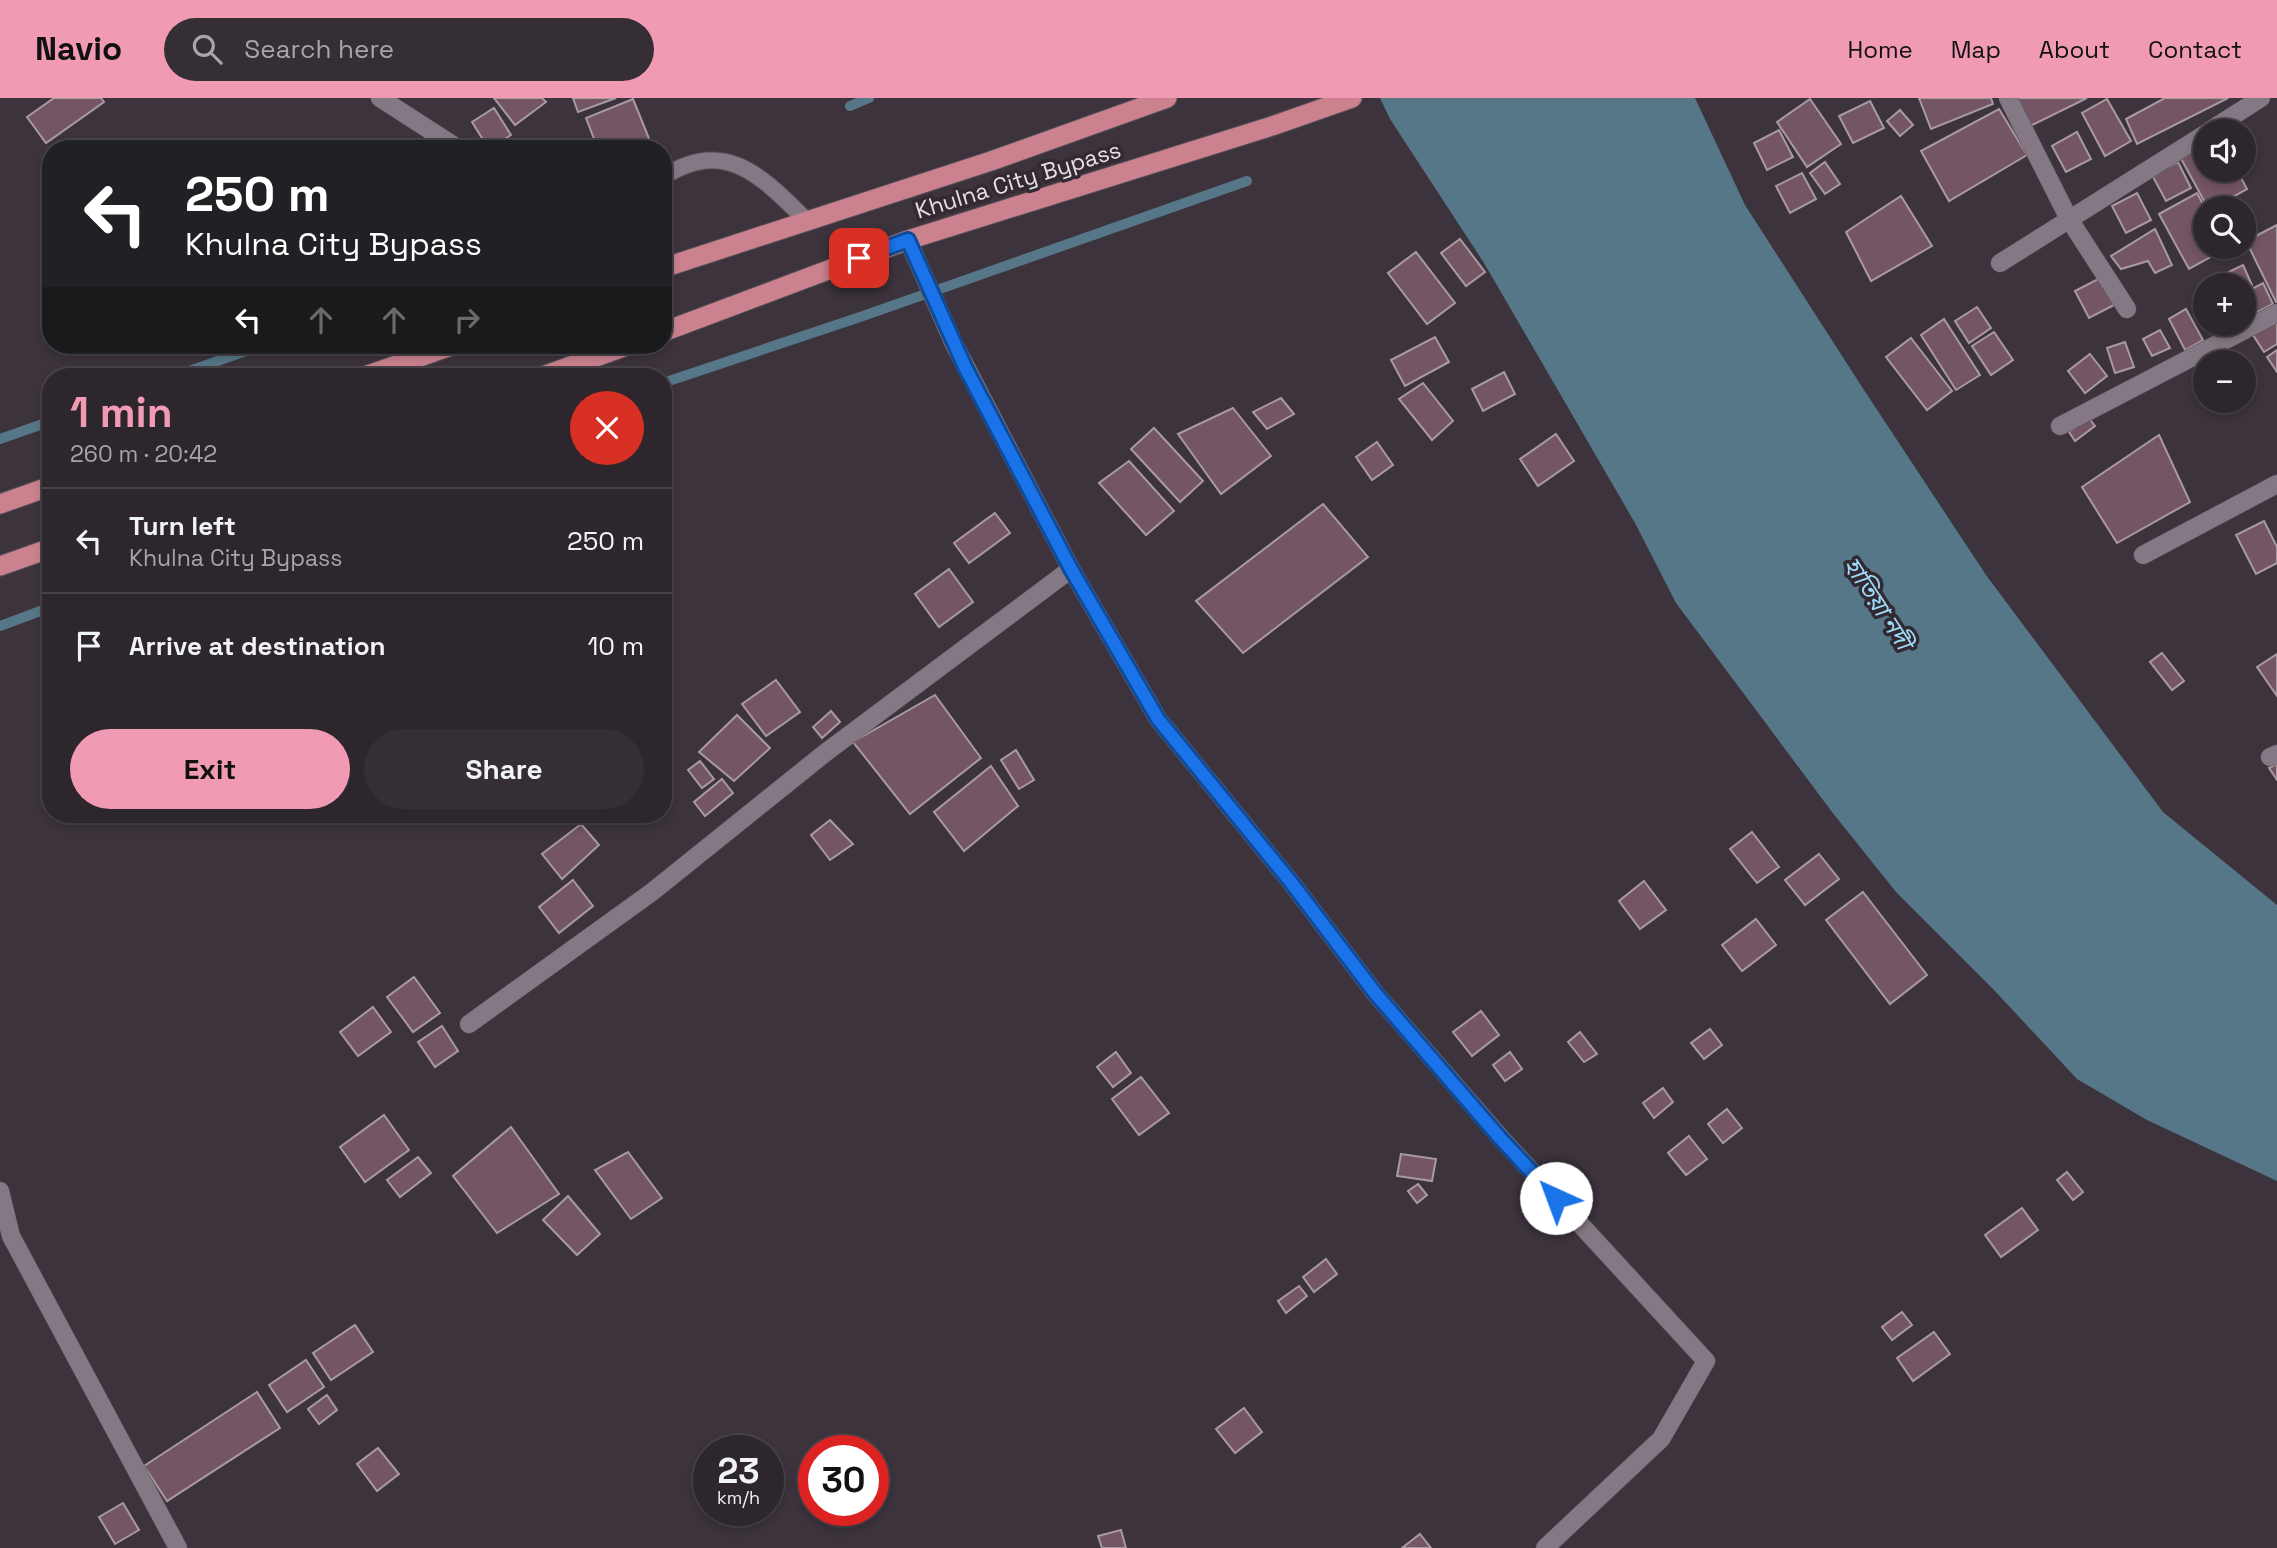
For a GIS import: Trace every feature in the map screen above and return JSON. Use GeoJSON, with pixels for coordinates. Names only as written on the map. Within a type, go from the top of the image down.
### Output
{"type":"FeatureCollection","features":[{"type":"Feature","properties":{"kind":"highway","name":"Khulna City Bypass"},"geometry":{"type":"LineString","coordinates":[[672,265],[991,161],[1167,98]]}},
{"type":"Feature","properties":{"kind":"highway","name":"Khulna City Bypass"},"geometry":{"type":"LineString","coordinates":[[672,329],[908,240],[1272,126],[1352,98]]}},
{"type":"Feature","properties":{"kind":"highway"},"geometry":{"type":"LineString","coordinates":[[388,368],[428,354]]}},
{"type":"Feature","properties":{"kind":"highway"},"geometry":{"type":"LineString","coordinates":[[565,368],[604,354]]}},
{"type":"Feature","properties":{"kind":"highway"},"geometry":{"type":"LineString","coordinates":[[0,504],[42,489]]}},
{"type":"Feature","properties":{"kind":"highway"},"geometry":{"type":"LineString","coordinates":[[0,566],[42,551]]}},
{"type":"Feature","properties":{"kind":"street"},"geometry":{"type":"LineString","coordinates":[[380,98],[445,140]]}},
{"type":"Feature","properties":{"kind":"street"},"geometry":{"type":"LineString","coordinates":[[2008,98],[2069,219],[2127,309]]}},
{"type":"Feature","properties":{"kind":"street"},"geometry":{"type":"LineString","coordinates":[[2228,119],[2261,98]]}},
{"type":"Feature","properties":{"kind":"street"},"geometry":{"type":"LineString","coordinates":[[2000,263],[2193,141]]}},
{"type":"Feature","properties":{"kind":"street"},"geometry":{"type":"LineString","coordinates":[[908,240],[954,344],[1071,569],[1158,719],[1290,881],[1375,993],[1500,1138],[1706,1361],[1661,1439],[1545,1548]]}},
{"type":"Feature","properties":{"kind":"street"},"geometry":{"type":"LineString","coordinates":[[2060,426],[2277,313]]}},
{"type":"Feature","properties":{"kind":"street"},"geometry":{"type":"LineString","coordinates":[[2143,555],[2277,484]]}},
{"type":"Feature","properties":{"kind":"street"},"geometry":{"type":"LineString","coordinates":[[469,1024],[652,892],[825,752],[1071,569]]}},
{"type":"Feature","properties":{"kind":"street"},"geometry":{"type":"LineString","coordinates":[[0,1191],[11,1236],[178,1548]]}},
{"type":"Feature","properties":{"kind":"lane"},"geometry":{"type":"LineString","coordinates":[[672,173],[694,162],[719,159],[738,164],[770,185],[807,220]]}},
{"type":"Feature","properties":{"kind":"water","name":"হাতিয়া নদী"},"geometry":{"type":"Polygon","coordinates":[[[1380,98],[1695,98],[1745,205],[1986,575],[2163,812],[2277,905],[2277,1181],[2147,1120],[2077,1079],[1993,989],[1896,892],[1832,812],[1676,603],[1635,523],[1484,263],[1390,119],[1380,98]]]}},
{"type":"Feature","properties":{"kind":"building"},"geometry":{"type":"Polygon","coordinates":[[[54,98],[101,98],[104,102],[50,140],[44,140],[27,117],[54,98]]]}},
{"type":"Feature","properties":{"kind":"building"},"geometry":{"type":"Polygon","coordinates":[[[494,98],[542,98],[546,102],[515,125],[494,98]]]}},
{"type":"Feature","properties":{"kind":"building"},"geometry":{"type":"Polygon","coordinates":[[[573,98],[616,98],[578,112],[573,98]]]}},
{"type":"Feature","properties":{"kind":"building"},"geometry":{"type":"Polygon","coordinates":[[[1919,98],[1991,98],[1993,104],[1931,129],[1919,98]]]}},
{"type":"Feature","properties":{"kind":"building"},"geometry":{"type":"Polygon","coordinates":[[[2016,98],[2087,98],[2030,126],[2016,98]]]}},
{"type":"Feature","properties":{"kind":"building"},"geometry":{"type":"Polygon","coordinates":[[[2165,98],[2228,98],[2137,144],[2126,119],[2165,98]]]}},
{"type":"Feature","properties":{"kind":"building"},"geometry":{"type":"Polygon","coordinates":[[[633,99],[650,140],[595,140],[586,118],[633,99]]]}},
{"type":"Feature","properties":{"kind":"building"},"geometry":{"type":"Polygon","coordinates":[[[1810,99],[1841,144],[1807,167],[1777,122],[1810,99]]]}},
{"type":"Feature","properties":{"kind":"building"},"geometry":{"type":"Polygon","coordinates":[[[2107,99],[2131,141],[2105,156],[2082,113],[2107,99]]]}},
{"type":"Feature","properties":{"kind":"building"},"geometry":{"type":"Polygon","coordinates":[[[1870,101],[1884,128],[1853,143],[1839,116],[1870,101]]]}},
{"type":"Feature","properties":{"kind":"building"},"geometry":{"type":"Polygon","coordinates":[[[494,108],[511,135],[503,140],[483,140],[472,122],[494,108]]]}},
{"type":"Feature","properties":{"kind":"building"},"geometry":{"type":"Polygon","coordinates":[[[1999,109],[2027,155],[1949,201],[1921,151],[1999,109]]]}},
{"type":"Feature","properties":{"kind":"building"},"geometry":{"type":"Polygon","coordinates":[[[1900,110],[1913,125],[1900,136],[1887,121],[1900,110]]]}},
{"type":"Feature","properties":{"kind":"building"},"geometry":{"type":"Polygon","coordinates":[[[1779,130],[1793,157],[1767,170],[1754,143],[1779,130]]]}},
{"type":"Feature","properties":{"kind":"building"},"geometry":{"type":"Polygon","coordinates":[[[2077,132],[2091,159],[2066,172],[2052,146],[2077,132]]]}},
{"type":"Feature","properties":{"kind":"building"},"geometry":{"type":"Polygon","coordinates":[[[2193,147],[2193,181],[2179,155],[2193,147]]]}},
{"type":"Feature","properties":{"kind":"building"},"geometry":{"type":"Polygon","coordinates":[[[1825,162],[1840,184],[1825,194],[1810,173],[1825,162]]]}},
{"type":"Feature","properties":{"kind":"building"},"geometry":{"type":"Polygon","coordinates":[[[2178,162],[2191,188],[2166,201],[2152,175],[2178,162]]]}},
{"type":"Feature","properties":{"kind":"building"},"geometry":{"type":"Polygon","coordinates":[[[1802,173],[1816,199],[1790,213],[1776,186],[1802,173]]]}},
{"type":"Feature","properties":{"kind":"building"},"geometry":{"type":"Polygon","coordinates":[[[2194,182],[2243,182],[2247,189],[2234,196],[2201,196],[2194,182]]]}},
{"type":"Feature","properties":{"kind":"building"},"geometry":{"type":"Polygon","coordinates":[[[2137,193],[2151,220],[2126,233],[2112,206],[2137,193]]]}},
{"type":"Feature","properties":{"kind":"building"},"geometry":{"type":"Polygon","coordinates":[[[2197,193],[2199,196],[2193,196],[2193,259],[2207,259],[2189,269],[2159,214],[2197,193]]]}},
{"type":"Feature","properties":{"kind":"building"},"geometry":{"type":"Polygon","coordinates":[[[1901,196],[1932,246],[1871,281],[1846,232],[1901,196]]]}},
{"type":"Feature","properties":{"kind":"building"},"geometry":{"type":"Polygon","coordinates":[[[2277,225],[2277,302],[2255,259],[2256,236],[2277,225]]]}},
{"type":"Feature","properties":{"kind":"building"},"geometry":{"type":"Polygon","coordinates":[[[2155,229],[2172,265],[2155,273],[2148,261],[2121,269],[2111,256],[2155,229]]]}},
{"type":"Feature","properties":{"kind":"building"},"geometry":{"type":"Polygon","coordinates":[[[1460,239],[1485,272],[1466,286],[1441,253],[1460,239]]]}},
{"type":"Feature","properties":{"kind":"building"},"geometry":{"type":"Polygon","coordinates":[[[1416,252],[1455,303],[1427,324],[1388,273],[1416,252]]]}},
{"type":"Feature","properties":{"kind":"building"},"geometry":{"type":"Polygon","coordinates":[[[2243,265],[2247,273],[2226,273],[2243,265]]]}},
{"type":"Feature","properties":{"kind":"building"},"geometry":{"type":"Polygon","coordinates":[[[2100,278],[2114,305],[2089,318],[2075,291],[2100,278]]]}},
{"type":"Feature","properties":{"kind":"building"},"geometry":{"type":"Polygon","coordinates":[[[2263,283],[2273,304],[2256,313],[2256,287],[2263,283]]]}},
{"type":"Feature","properties":{"kind":"building"},"geometry":{"type":"Polygon","coordinates":[[[1977,307],[1991,328],[1969,343],[1955,321],[1977,307]]]}},
{"type":"Feature","properties":{"kind":"building"},"geometry":{"type":"Polygon","coordinates":[[[2186,309],[2193,322],[2193,336],[2201,336],[2203,340],[2185,350],[2169,319],[2186,309]]]}},
{"type":"Feature","properties":{"kind":"building"},"geometry":{"type":"Polygon","coordinates":[[[1944,319],[1980,375],[1956,390],[1921,335],[1944,319]]]}},
{"type":"Feature","properties":{"kind":"building"},"geometry":{"type":"Polygon","coordinates":[[[2277,320],[2277,344],[2264,352],[2254,336],[2277,320]]]}},
{"type":"Feature","properties":{"kind":"building"},"geometry":{"type":"Polygon","coordinates":[[[2160,330],[2170,348],[2152,356],[2143,339],[2160,330]]]}},
{"type":"Feature","properties":{"kind":"building"},"geometry":{"type":"Polygon","coordinates":[[[1994,332],[2013,360],[1991,375],[1972,346],[1994,332]]]}},
{"type":"Feature","properties":{"kind":"building"},"geometry":{"type":"Polygon","coordinates":[[[1435,337],[1449,362],[1405,386],[1391,360],[1435,337]]]}},
{"type":"Feature","properties":{"kind":"building"},"geometry":{"type":"Polygon","coordinates":[[[1911,338],[1952,391],[1927,410],[1886,357],[1911,338]]]}},
{"type":"Feature","properties":{"kind":"building"},"geometry":{"type":"Polygon","coordinates":[[[2125,342],[2134,367],[2115,373],[2107,348],[2125,342]]]}},
{"type":"Feature","properties":{"kind":"building"},"geometry":{"type":"Polygon","coordinates":[[[2277,350],[2277,372],[2267,357],[2277,350]]]}},
{"type":"Feature","properties":{"kind":"building"},"geometry":{"type":"Polygon","coordinates":[[[2090,354],[2107,376],[2085,393],[2068,371],[2090,354]]]}},
{"type":"Feature","properties":{"kind":"building"},"geometry":{"type":"Polygon","coordinates":[[[1504,372],[1515,394],[1483,411],[1472,389],[1504,372]]]}},
{"type":"Feature","properties":{"kind":"building"},"geometry":{"type":"Polygon","coordinates":[[[1423,383],[1453,421],[1432,440],[1399,399],[1423,383]]]}},
{"type":"Feature","properties":{"kind":"building"},"geometry":{"type":"Polygon","coordinates":[[[1281,398],[1294,414],[1267,429],[1253,412],[1281,398]]]}},
{"type":"Feature","properties":{"kind":"building"},"geometry":{"type":"Polygon","coordinates":[[[1233,408],[1271,456],[1221,494],[1178,434],[1233,408]]]}},
{"type":"Feature","properties":{"kind":"building"},"geometry":{"type":"Polygon","coordinates":[[[2088,417],[2095,426],[2075,441],[2069,432],[2088,417]]]}},
{"type":"Feature","properties":{"kind":"building"},"geometry":{"type":"Polygon","coordinates":[[[1154,428],[1203,481],[1180,502],[1131,449],[1154,428]]]}},
{"type":"Feature","properties":{"kind":"building"},"geometry":{"type":"Polygon","coordinates":[[[1556,434],[1574,461],[1538,486],[1520,459],[1556,434]]]}},
{"type":"Feature","properties":{"kind":"building"},"geometry":{"type":"Polygon","coordinates":[[[2159,435],[2190,502],[2117,543],[2082,487],[2159,435]]]}},
{"type":"Feature","properties":{"kind":"building"},"geometry":{"type":"Polygon","coordinates":[[[1377,442],[1393,465],[1372,480],[1356,457],[1377,442]]]}},
{"type":"Feature","properties":{"kind":"building"},"geometry":{"type":"Polygon","coordinates":[[[1129,461],[1174,511],[1146,535],[1099,483],[1129,461]]]}},
{"type":"Feature","properties":{"kind":"building"},"geometry":{"type":"Polygon","coordinates":[[[1323,504],[1368,557],[1243,653],[1196,601],[1323,504]]]}},
{"type":"Feature","properties":{"kind":"building"},"geometry":{"type":"Polygon","coordinates":[[[995,513],[1010,533],[969,563],[954,543],[995,513]]]}},
{"type":"Feature","properties":{"kind":"building"},"geometry":{"type":"Polygon","coordinates":[[[2264,521],[2277,547],[2277,563],[2256,574],[2236,535],[2264,521]]]}},
{"type":"Feature","properties":{"kind":"building"},"geometry":{"type":"Polygon","coordinates":[[[949,569],[973,602],[939,627],[915,594],[949,569]]]}},
{"type":"Feature","properties":{"kind":"building"},"geometry":{"type":"Polygon","coordinates":[[[2162,653],[2184,681],[2172,690],[2150,662],[2162,653]]]}},
{"type":"Feature","properties":{"kind":"building"},"geometry":{"type":"Polygon","coordinates":[[[2277,654],[2277,696],[2257,667],[2277,654]]]}},
{"type":"Feature","properties":{"kind":"building"},"geometry":{"type":"Polygon","coordinates":[[[776,680],[800,712],[766,736],[742,704],[776,680]]]}},
{"type":"Feature","properties":{"kind":"building"},"geometry":{"type":"Polygon","coordinates":[[[935,695],[981,758],[910,814],[853,742],[935,695]]]}},
{"type":"Feature","properties":{"kind":"building"},"geometry":{"type":"Polygon","coordinates":[[[831,711],[840,722],[822,738],[813,727],[831,711]]]}},
{"type":"Feature","properties":{"kind":"building"},"geometry":{"type":"Polygon","coordinates":[[[737,715],[770,748],[734,781],[699,752],[737,715]]]}},
{"type":"Feature","properties":{"kind":"building"},"geometry":{"type":"Polygon","coordinates":[[[1016,750],[1034,780],[1019,789],[1001,760],[1016,750]]]}},
{"type":"Feature","properties":{"kind":"building"},"geometry":{"type":"Polygon","coordinates":[[[700,761],[714,779],[702,788],[688,770],[700,761]]]}},
{"type":"Feature","properties":{"kind":"building"},"geometry":{"type":"Polygon","coordinates":[[[2277,764],[2277,780],[2269,768],[2277,764]]]}},
{"type":"Feature","properties":{"kind":"building"},"geometry":{"type":"Polygon","coordinates":[[[991,766],[1018,806],[964,851],[934,812],[991,766]]]}},
{"type":"Feature","properties":{"kind":"building"},"geometry":{"type":"Polygon","coordinates":[[[722,779],[733,793],[705,816],[694,802],[722,779]]]}},
{"type":"Feature","properties":{"kind":"building"},"geometry":{"type":"Polygon","coordinates":[[[830,820],[853,844],[830,860],[811,835],[830,820]]]}},
{"type":"Feature","properties":{"kind":"building"},"geometry":{"type":"Polygon","coordinates":[[[581,824],[599,845],[562,879],[542,854],[581,824]]]}},
{"type":"Feature","properties":{"kind":"building"},"geometry":{"type":"Polygon","coordinates":[[[1752,832],[1779,867],[1757,883],[1730,849],[1752,832]]]}},
{"type":"Feature","properties":{"kind":"building"},"geometry":{"type":"Polygon","coordinates":[[[1819,854],[1839,879],[1805,905],[1785,880],[1819,854]]]}},
{"type":"Feature","properties":{"kind":"building"},"geometry":{"type":"Polygon","coordinates":[[[573,880],[593,906],[559,933],[539,907],[573,880]]]}},
{"type":"Feature","properties":{"kind":"building"},"geometry":{"type":"Polygon","coordinates":[[[1644,881],[1666,910],[1640,929],[1619,901],[1644,881]]]}},
{"type":"Feature","properties":{"kind":"building"},"geometry":{"type":"Polygon","coordinates":[[[1863,892],[1927,975],[1890,1004],[1826,920],[1863,892]]]}},
{"type":"Feature","properties":{"kind":"building"},"geometry":{"type":"Polygon","coordinates":[[[1756,919],[1776,945],[1742,971],[1722,945],[1756,919]]]}},
{"type":"Feature","properties":{"kind":"building"},"geometry":{"type":"Polygon","coordinates":[[[414,977],[440,1013],[413,1032],[387,997],[414,977]]]}},
{"type":"Feature","properties":{"kind":"building"},"geometry":{"type":"Polygon","coordinates":[[[373,1007],[391,1032],[358,1056],[340,1032],[373,1007]]]}},
{"type":"Feature","properties":{"kind":"building"},"geometry":{"type":"Polygon","coordinates":[[[1481,1011],[1499,1035],[1472,1056],[1453,1032],[1481,1011]]]}},
{"type":"Feature","properties":{"kind":"building"},"geometry":{"type":"Polygon","coordinates":[[[442,1026],[458,1051],[435,1067],[418,1042],[442,1026]]]}},
{"type":"Feature","properties":{"kind":"building"},"geometry":{"type":"Polygon","coordinates":[[[1710,1029],[1722,1045],[1704,1059],[1691,1043],[1710,1029]]]}},
{"type":"Feature","properties":{"kind":"building"},"geometry":{"type":"Polygon","coordinates":[[[1580,1032],[1597,1054],[1584,1062],[1568,1042],[1580,1032]]]}},
{"type":"Feature","properties":{"kind":"building"},"geometry":{"type":"Polygon","coordinates":[[[1116,1052],[1131,1073],[1113,1087],[1097,1067],[1116,1052]]]}},
{"type":"Feature","properties":{"kind":"building"},"geometry":{"type":"Polygon","coordinates":[[[1510,1052],[1522,1069],[1505,1081],[1493,1065],[1510,1052]]]}},
{"type":"Feature","properties":{"kind":"building"},"geometry":{"type":"Polygon","coordinates":[[[1141,1077],[1169,1113],[1139,1135],[1112,1099],[1141,1077]]]}},
{"type":"Feature","properties":{"kind":"building"},"geometry":{"type":"Polygon","coordinates":[[[1663,1088],[1673,1102],[1654,1118],[1643,1103],[1663,1088]]]}},
{"type":"Feature","properties":{"kind":"building"},"geometry":{"type":"Polygon","coordinates":[[[1727,1109],[1742,1128],[1723,1143],[1708,1124],[1727,1109]]]}},
{"type":"Feature","properties":{"kind":"building"},"geometry":{"type":"Polygon","coordinates":[[[384,1115],[409,1150],[365,1182],[340,1147],[384,1115]]]}},
{"type":"Feature","properties":{"kind":"building"},"geometry":{"type":"Polygon","coordinates":[[[511,1127],[559,1194],[497,1233],[453,1176],[511,1127]]]}},
{"type":"Feature","properties":{"kind":"building"},"geometry":{"type":"Polygon","coordinates":[[[1689,1136],[1707,1159],[1686,1175],[1668,1153],[1689,1136]]]}},
{"type":"Feature","properties":{"kind":"building"},"geometry":{"type":"Polygon","coordinates":[[[628,1152],[662,1198],[631,1219],[595,1170],[628,1152]]]}},
{"type":"Feature","properties":{"kind":"building"},"geometry":{"type":"Polygon","coordinates":[[[1401,1154],[1436,1159],[1432,1181],[1397,1176],[1401,1154]]]}},
{"type":"Feature","properties":{"kind":"building"},"geometry":{"type":"Polygon","coordinates":[[[418,1157],[431,1173],[400,1197],[387,1180],[418,1157]]]}},
{"type":"Feature","properties":{"kind":"building"},"geometry":{"type":"Polygon","coordinates":[[[2067,1172],[2083,1192],[2073,1200],[2057,1180],[2067,1172]]]}},
{"type":"Feature","properties":{"kind":"building"},"geometry":{"type":"Polygon","coordinates":[[[1418,1184],[1427,1195],[1417,1203],[1408,1191],[1418,1184]]]}},
{"type":"Feature","properties":{"kind":"building"},"geometry":{"type":"Polygon","coordinates":[[[568,1196],[600,1234],[577,1255],[543,1220],[568,1196]]]}},
{"type":"Feature","properties":{"kind":"building"},"geometry":{"type":"Polygon","coordinates":[[[2022,1208],[2038,1230],[2001,1257],[1985,1235],[2022,1208]]]}},
{"type":"Feature","properties":{"kind":"building"},"geometry":{"type":"Polygon","coordinates":[[[1326,1259],[1337,1274],[1314,1292],[1303,1277],[1326,1259]]]}},
{"type":"Feature","properties":{"kind":"building"},"geometry":{"type":"Polygon","coordinates":[[[1299,1286],[1307,1296],[1286,1313],[1278,1301],[1299,1286]]]}},
{"type":"Feature","properties":{"kind":"building"},"geometry":{"type":"Polygon","coordinates":[[[1902,1312],[1912,1325],[1892,1340],[1882,1327],[1902,1312]]]}},
{"type":"Feature","properties":{"kind":"building"},"geometry":{"type":"Polygon","coordinates":[[[355,1325],[373,1352],[331,1380],[313,1353],[355,1325]]]}},
{"type":"Feature","properties":{"kind":"building"},"geometry":{"type":"Polygon","coordinates":[[[1934,1332],[1950,1354],[1913,1381],[1897,1358],[1934,1332]]]}},
{"type":"Feature","properties":{"kind":"building"},"geometry":{"type":"Polygon","coordinates":[[[306,1360],[324,1387],[287,1412],[269,1385],[306,1360]]]}},
{"type":"Feature","properties":{"kind":"building"},"geometry":{"type":"Polygon","coordinates":[[[257,1392],[280,1428],[167,1501],[144,1466],[257,1392]]]}},
{"type":"Feature","properties":{"kind":"building"},"geometry":{"type":"Polygon","coordinates":[[[327,1395],[337,1410],[319,1424],[308,1409],[327,1395]]]}},
{"type":"Feature","properties":{"kind":"building"},"geometry":{"type":"Polygon","coordinates":[[[1244,1408],[1262,1432],[1235,1453],[1216,1429],[1244,1408]]]}},
{"type":"Feature","properties":{"kind":"building"},"geometry":{"type":"Polygon","coordinates":[[[378,1448],[399,1474],[377,1491],[357,1464],[378,1448]]]}},
{"type":"Feature","properties":{"kind":"building"},"geometry":{"type":"Polygon","coordinates":[[[123,1503],[139,1530],[115,1544],[99,1517],[123,1503]]]}},
{"type":"Feature","properties":{"kind":"building"},"geometry":{"type":"Polygon","coordinates":[[[1121,1530],[1126,1548],[1102,1548],[1098,1536],[1121,1530]]]}},
{"type":"Feature","properties":{"kind":"building"},"geometry":{"type":"Polygon","coordinates":[[[1420,1534],[1431,1548],[1402,1548],[1420,1534]]]}},
{"type":"Feature","properties":{"kind":"waterway"},"geometry":{"type":"LineString","coordinates":[[850,106],[869,98]]}},
{"type":"Feature","properties":{"kind":"waterway"},"geometry":{"type":"LineString","coordinates":[[672,380],[1247,181]]}},
{"type":"Feature","properties":{"kind":"waterway"},"geometry":{"type":"LineString","coordinates":[[198,368],[237,354]]}},
{"type":"Feature","properties":{"kind":"waterway"},"geometry":{"type":"LineString","coordinates":[[0,439],[42,424]]}},
{"type":"Feature","properties":{"kind":"waterway"},"geometry":{"type":"LineString","coordinates":[[0,626],[42,610]]}},
{"type":"Feature","properties":{"kind":"route"},"geometry":{"type":"LineString","coordinates":[[859,258],[908,240],[965,367],[1071,569],[1158,719],[1290,881],[1375,993],[1500,1138],[1556,1198]]}}]}
